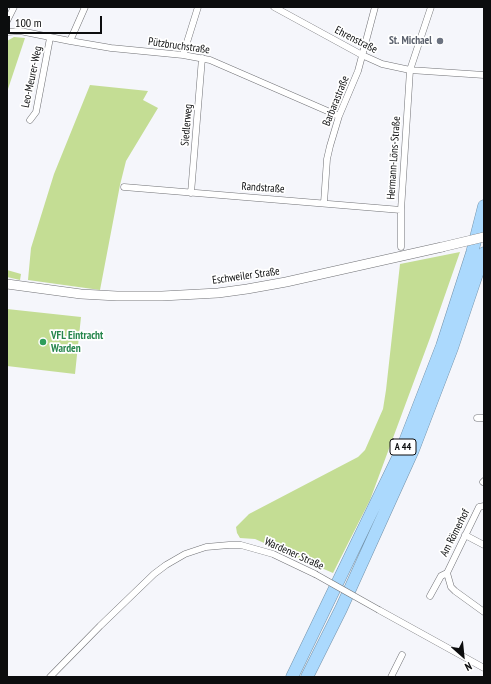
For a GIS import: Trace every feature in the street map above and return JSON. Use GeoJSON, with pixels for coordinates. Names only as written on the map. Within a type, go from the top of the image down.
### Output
{"type":"FeatureCollection","features":[{"type":"Feature","properties":{"kind":"highway","name":"A 44"},"geometry":{"type":"LineString","coordinates":[[292,677],[402,449],[442,346],[472,253],[484,206]]}},
{"type":"Feature","properties":{"kind":"highway","name":"A 44"},"geometry":{"type":"LineString","coordinates":[[307,677],[341,609],[414,450],[452,348],[484,253]]}},
{"type":"Feature","properties":{"kind":"street"},"geometry":{"type":"LineString","coordinates":[[7,21],[14,7]]}},
{"type":"Feature","properties":{"kind":"street"},"geometry":{"type":"LineString","coordinates":[[70,41],[85,7]]}},
{"type":"Feature","properties":{"kind":"street"},"geometry":{"type":"LineString","coordinates":[[183,55],[198,7]]}},
{"type":"Feature","properties":{"kind":"street","name":"Ehrenstraße"},"geometry":{"type":"LineString","coordinates":[[274,7],[362,55],[382,64],[410,70],[484,75]]}},
{"type":"Feature","properties":{"kind":"street","name":"Barbarastraße"},"geometry":{"type":"LineString","coordinates":[[324,203],[327,159],[339,116],[358,71],[375,7]]}},
{"type":"Feature","properties":{"kind":"street","name":"Hermann-Löns-Straße"},"geometry":{"type":"LineString","coordinates":[[401,247],[401,210],[410,70],[431,7]]}},
{"type":"Feature","properties":{"kind":"street","name":"Pützbruchstraße"},"geometry":{"type":"LineString","coordinates":[[7,32],[20,31],[50,38],[111,48],[183,55],[210,60],[339,116]]}},
{"type":"Feature","properties":{"kind":"street","name":"Leo-Meurer-Weg"},"geometry":{"type":"LineString","coordinates":[[30,120],[36,112],[50,38]]}},
{"type":"Feature","properties":{"kind":"street","name":"Siedlerweg"},"geometry":{"type":"LineString","coordinates":[[191,193],[202,58]]}},
{"type":"Feature","properties":{"kind":"street","name":"Randstraße"},"geometry":{"type":"LineString","coordinates":[[124,187],[401,210]]}},
{"type":"Feature","properties":{"kind":"street","name":"Eschweiler Straße"},"geometry":{"type":"LineString","coordinates":[[7,284],[81,294],[118,296],[162,296],[218,293],[247,290],[286,282],[484,237]]}},
{"type":"Feature","properties":{"kind":"street"},"geometry":{"type":"LineString","coordinates":[[477,418],[484,418]]}},
{"type":"Feature","properties":{"kind":"street","name":"Am Römerhof"},"geometry":{"type":"LineString","coordinates":[[430,596],[441,576],[446,573],[479,507],[484,506]]}},
{"type":"Feature","properties":{"kind":"street"},"geometry":{"type":"LineString","coordinates":[[465,535],[484,545]]}},
{"type":"Feature","properties":{"kind":"street","name":"Wardener Straße"},"geometry":{"type":"LineString","coordinates":[[50,677],[150,578],[166,565],[185,554],[206,547],[228,545],[241,545],[273,554],[315,574],[484,668]]}},
{"type":"Feature","properties":{"kind":"street","name":"Am Römerhof"},"geometry":{"type":"LineString","coordinates":[[446,573],[450,587],[484,612]]}},
{"type":"Feature","properties":{"kind":"street"},"geometry":{"type":"LineString","coordinates":[[391,677],[402,656]]}},
{"type":"Feature","properties":{"kind":"green space"},"geometry":{"type":"Polygon","coordinates":[[[14,37],[25,38],[7,92],[7,41],[14,37]]]}},
{"type":"Feature","properties":{"kind":"green space"},"geometry":{"type":"Polygon","coordinates":[[[90,85],[148,91],[143,100],[158,108],[126,161],[100,290],[28,280],[31,248],[54,174],[90,85]]]}},
{"type":"Feature","properties":{"kind":"green space"},"geometry":{"type":"Polygon","coordinates":[[[460,252],[370,500],[333,573],[255,539],[240,538],[236,527],[249,514],[358,457],[365,450],[383,409],[400,264],[460,252]]]}},
{"type":"Feature","properties":{"kind":"green space"},"geometry":{"type":"Polygon","coordinates":[[[7,270],[21,274],[20,280],[7,277],[7,270]]]}},
{"type":"Feature","properties":{"kind":"green space","name":"VFL Eintracht Warden"},"geometry":{"type":"Polygon","coordinates":[[[7,309],[81,317],[75,374],[7,366],[7,309]]]}},
{"type":"Feature","properties":{"kind":"place","name":"St. Michael"},"geometry":{"type":"Point","coordinates":[440,41]}},
{"type":"Feature","properties":{"kind":"place","name":"VFL Eintracht Warden"},"geometry":{"type":"Point","coordinates":[43,342]}}]}
